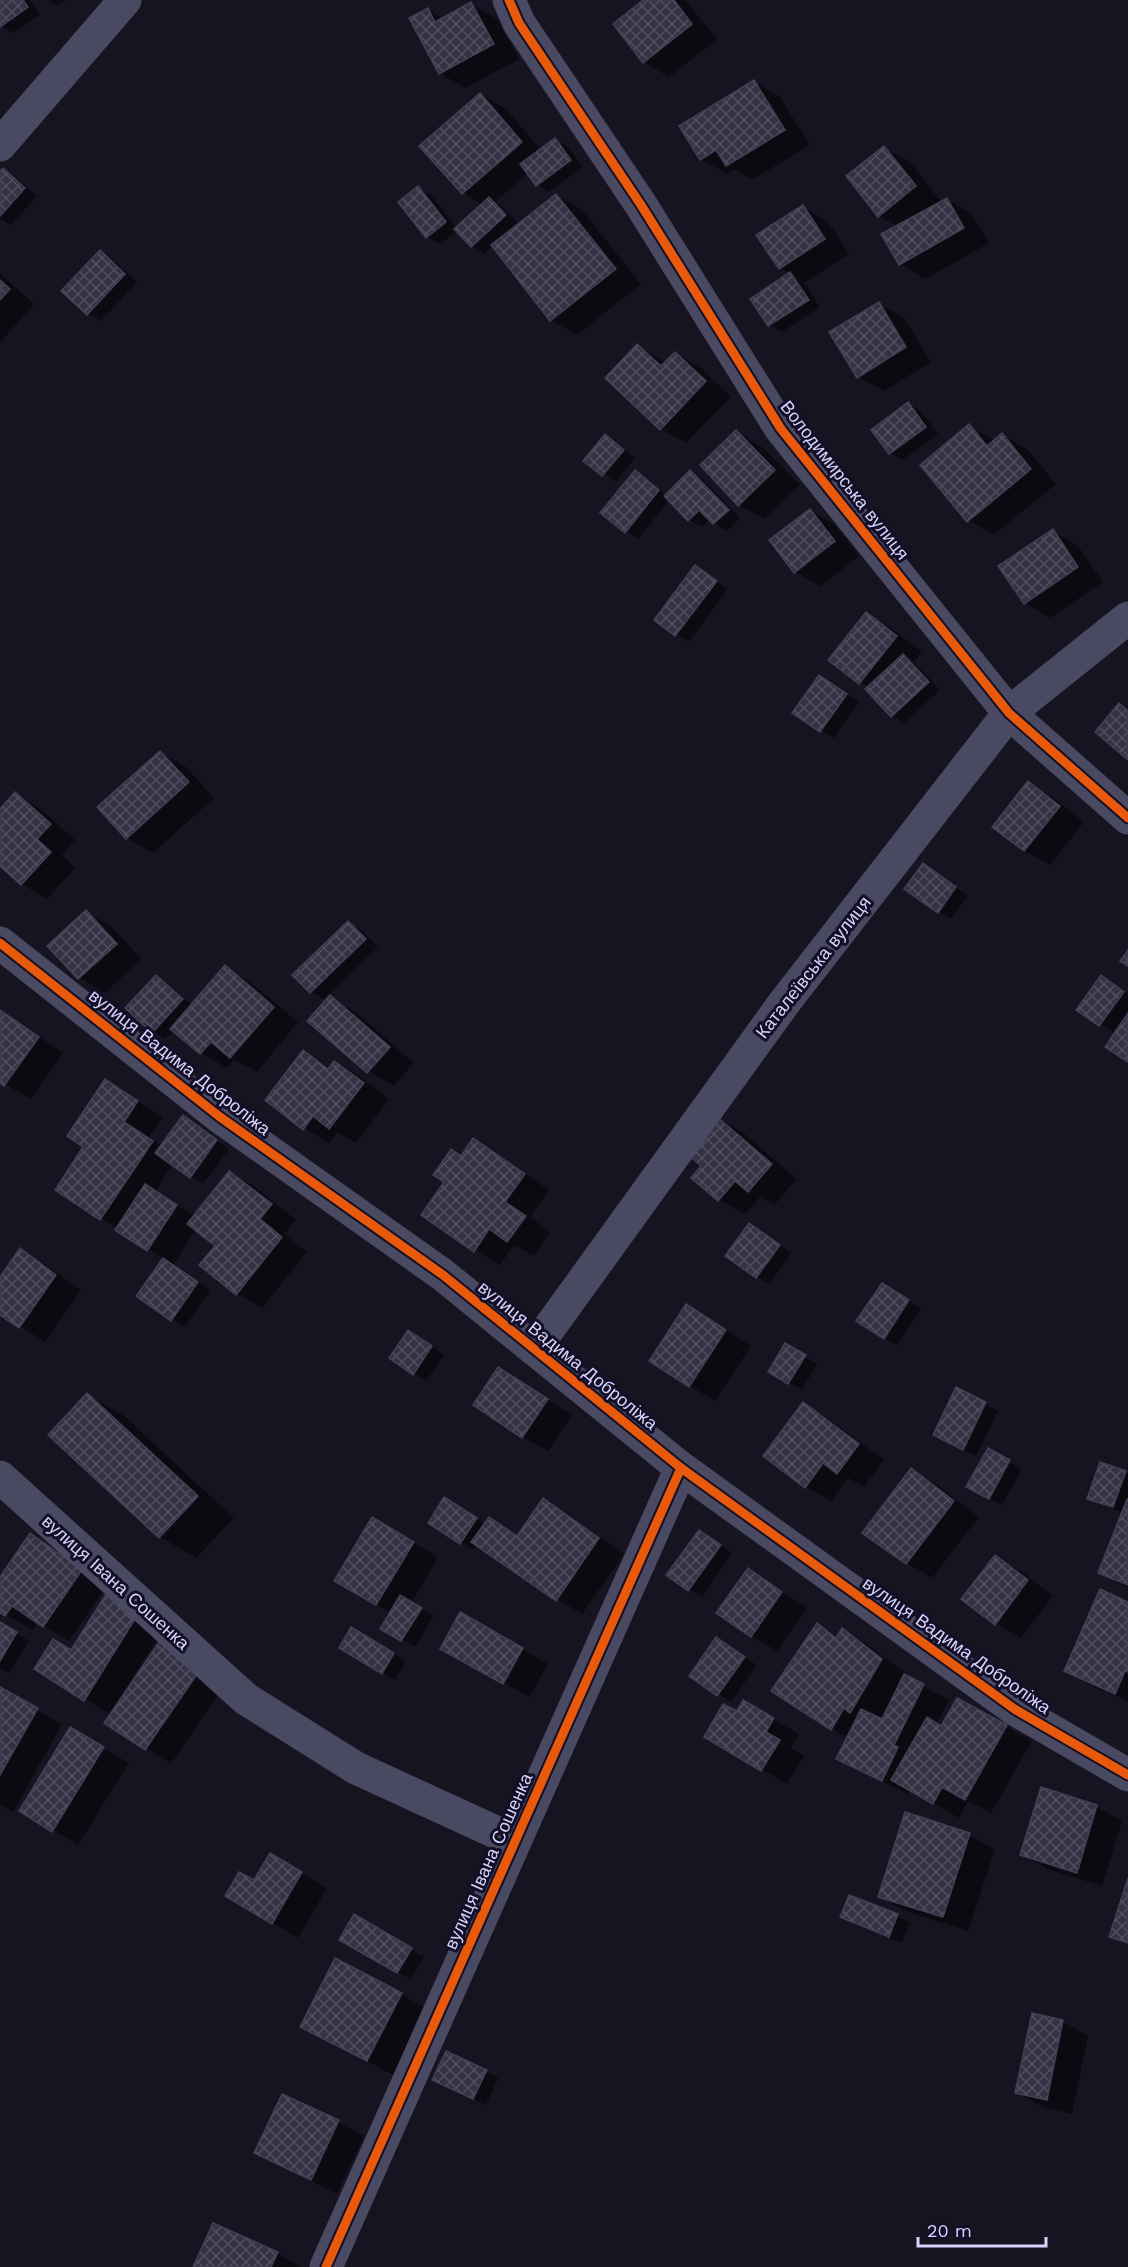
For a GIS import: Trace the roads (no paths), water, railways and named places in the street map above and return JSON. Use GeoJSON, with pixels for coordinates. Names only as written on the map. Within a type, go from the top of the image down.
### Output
{"type":"FeatureCollection","features":[{"type":"Feature","properties":{"kind":"street"},"geometry":{"type":"LineString","coordinates":[[0,145],[126,0]]}},
{"type":"Feature","properties":{"kind":"street","name":"Володимирська вулиця"},"geometry":{"type":"LineString","coordinates":[[509,0],[519,23],[641,205],[781,429],[1009,713],[1128,818]]}},
{"type":"Feature","properties":{"kind":"street","name":"Каталеївська вулиця"},"geometry":{"type":"LineString","coordinates":[[534,1349],[784,1003],[1009,713],[1128,618]]}},
{"type":"Feature","properties":{"kind":"street","name":"вулиця Вадима Доброліжа"},"geometry":{"type":"LineString","coordinates":[[0,943],[220,1117],[443,1275],[681,1468],[1016,1710],[1128,1775]]}},
{"type":"Feature","properties":{"kind":"street","name":"вулиця Івана Сошенка"},"geometry":{"type":"LineString","coordinates":[[326,2267],[681,1468]]}},
{"type":"Feature","properties":{"kind":"street","name":"вулиця Івана Сошенка"},"geometry":{"type":"LineString","coordinates":[[0,1477],[246,1699],[356,1768],[515,1841]]}}]}
